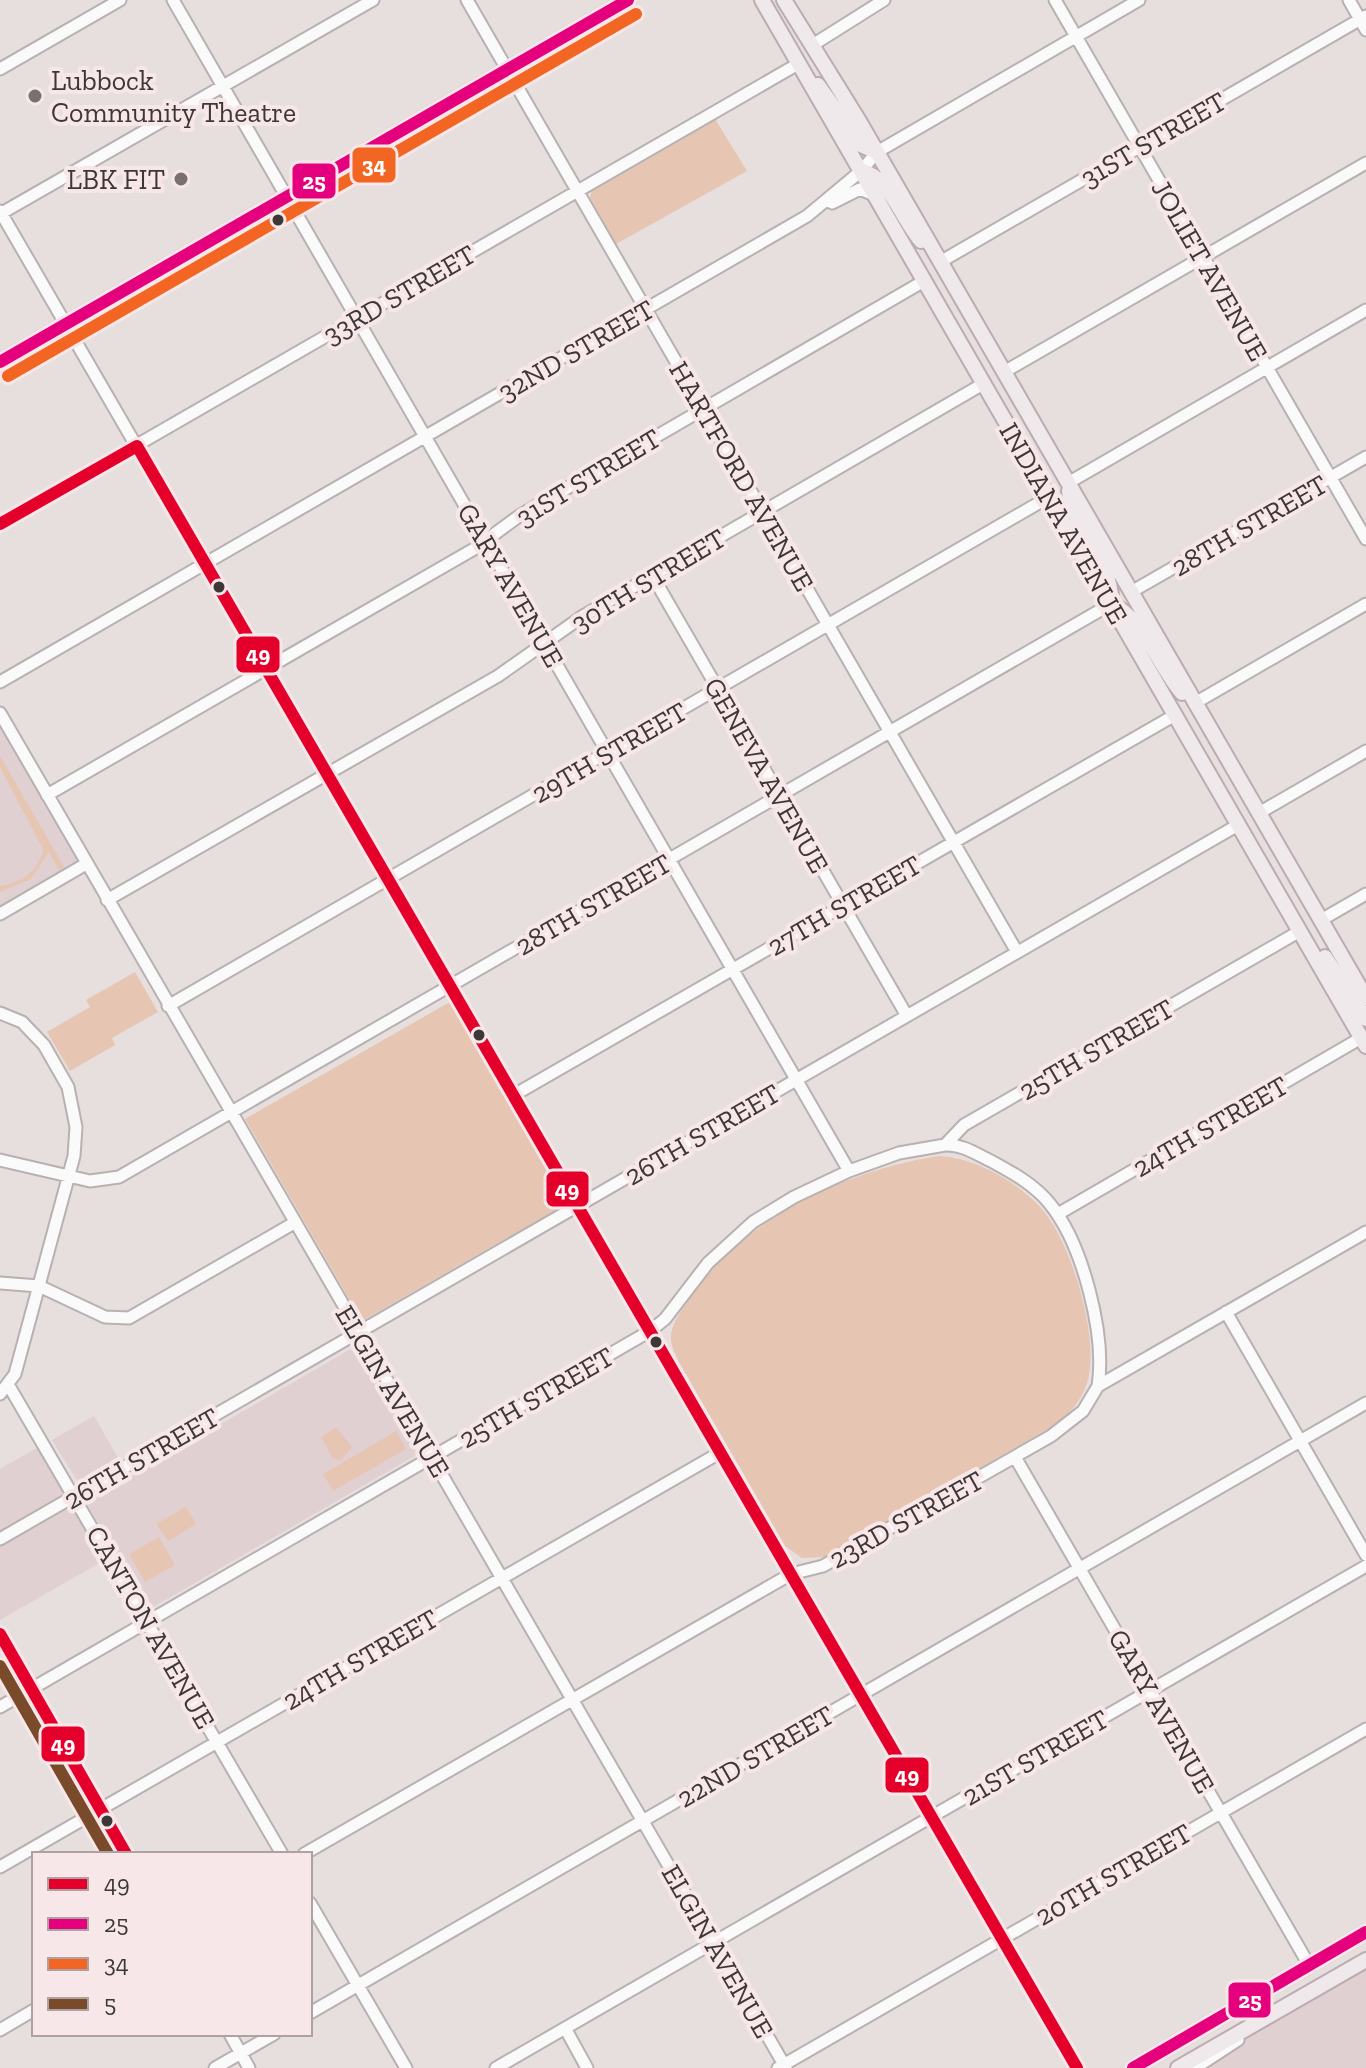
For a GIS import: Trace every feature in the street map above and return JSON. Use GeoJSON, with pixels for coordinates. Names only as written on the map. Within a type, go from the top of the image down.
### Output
{"type":"FeatureCollection","features":[{"type":"Feature","properties":{"kind":"main road"},"geometry":{"type":"LineString","coordinates":[[0,362],[628,0]]}},
{"type":"Feature","properties":{"kind":"main road","name":"INDIANA AVENUE"},"geometry":{"type":"LineString","coordinates":[[762,0],[1364,1042]]}},
{"type":"Feature","properties":{"kind":"main road","name":"INDIANA AVENUE"},"geometry":{"type":"LineString","coordinates":[[784,0],[877,152],[1366,998]]}},
{"type":"Feature","properties":{"kind":"main road"},"geometry":{"type":"LineString","coordinates":[[798,64],[832,100],[861,145],[877,152]]}},
{"type":"Feature","properties":{"kind":"main road"},"geometry":{"type":"LineString","coordinates":[[861,171],[872,173],[881,181],[908,226],[940,262]]}},
{"type":"Feature","properties":{"kind":"main road"},"geometry":{"type":"LineString","coordinates":[[1068,483],[1071,508],[1112,587],[1111,604],[1123,609],[1167,675],[1195,703]]}},
{"type":"Feature","properties":{"kind":"main road"},"geometry":{"type":"LineString","coordinates":[[1300,931],[1321,949],[1366,1019]]}},
{"type":"Feature","properties":{"kind":"main road"},"geometry":{"type":"LineString","coordinates":[[1133,2068],[1366,1932]]}},
{"type":"Feature","properties":{"kind":"main road"},"geometry":{"type":"LineString","coordinates":[[1178,2068],[1366,1960]]}},
{"type":"Feature","properties":{"kind":"street"},"geometry":{"type":"LineString","coordinates":[[0,69],[120,0]]}},
{"type":"Feature","properties":{"kind":"street","name":"GARY AVENUE"},"geometry":{"type":"LineString","coordinates":[[173,0],[849,1171]]}},
{"type":"Feature","properties":{"kind":"street"},"geometry":{"type":"LineString","coordinates":[[373,0],[0,213],[207,563],[1077,2068]]}},
{"type":"Feature","properties":{"kind":"street","name":"HARTFORD AVENUE"},"geometry":{"type":"LineString","coordinates":[[467,0],[1017,952]]}},
{"type":"Feature","properties":{"kind":"street"},"geometry":{"type":"LineString","coordinates":[[811,46],[884,0]]}},
{"type":"Feature","properties":{"kind":"street","name":"JOLIET AVENUE"},"geometry":{"type":"LineString","coordinates":[[1055,0],[1366,539]]}},
{"type":"Feature","properties":{"kind":"street","name":"32ND STREET"},"geometry":{"type":"LineString","coordinates":[[0,682],[807,216],[861,171],[877,152],[1139,0]]}},
{"type":"Feature","properties":{"kind":"street"},"geometry":{"type":"LineString","coordinates":[[1349,0],[1364,22]]}},
{"type":"Feature","properties":{"kind":"street","name":"31ST STREET"},"geometry":{"type":"LineString","coordinates":[[940,262],[1364,22]]}},
{"type":"Feature","properties":{"kind":"street","name":"33RD STREET"},"geometry":{"type":"LineString","coordinates":[[0,524],[798,64]]}},
{"type":"Feature","properties":{"kind":"street"},"geometry":{"type":"LineString","coordinates":[[1004,372],[1366,163]]}},
{"type":"Feature","properties":{"kind":"street"},"geometry":{"type":"LineString","coordinates":[[807,216],[860,189],[874,195]]}},
{"type":"Feature","properties":{"kind":"street","name":"31ST STREET"},"geometry":{"type":"LineString","coordinates":[[47,795],[924,281]]}},
{"type":"Feature","properties":{"kind":"street"},"geometry":{"type":"LineString","coordinates":[[1068,483],[1366,310]]}},
{"type":"Feature","properties":{"kind":"street","name":"30TH STREET"},"geometry":{"type":"LineString","coordinates":[[107,900],[498,676],[652,575],[983,384]]}},
{"type":"Feature","properties":{"kind":"street","name":"28TH STREET"},"geometry":{"type":"LineString","coordinates":[[1131,592],[1366,457]]}},
{"type":"Feature","properties":{"kind":"street","name":"29TH STREET"},"geometry":{"type":"LineString","coordinates":[[168,1006],[1049,497]]}},
{"type":"Feature","properties":{"kind":"street","name":"GENEVA AVENUE"},"geometry":{"type":"LineString","coordinates":[[652,575],[907,1016]]}},
{"type":"Feature","properties":{"kind":"street","name":"28TH STREET"},"geometry":{"type":"LineString","coordinates":[[68,1175],[104,1182],[119,1177],[1111,604]]}},
{"type":"Feature","properties":{"kind":"street"},"geometry":{"type":"LineString","coordinates":[[1195,703],[1366,604]]}},
{"type":"Feature","properties":{"kind":"street","name":"ELGIN AVENUE"},"geometry":{"type":"LineString","coordinates":[[0,713],[357,1333],[503,1577],[782,2067]]}},
{"type":"Feature","properties":{"kind":"street","name":"27TH STREET"},"geometry":{"type":"LineString","coordinates":[[514,1095],[1175,715]]}},
{"type":"Feature","properties":{"kind":"street"},"geometry":{"type":"LineString","coordinates":[[1259,813],[1366,751]]}},
{"type":"Feature","properties":{"kind":"street","name":"26TH STREET"},"geometry":{"type":"LineString","coordinates":[[0,1539],[1238,825]]}},
{"type":"Feature","properties":{"kind":"street"},"geometry":{"type":"LineString","coordinates":[[0,914],[86,864]]}},
{"type":"Feature","properties":{"kind":"street"},"geometry":{"type":"LineString","coordinates":[[1321,920],[1366,894]]}},
{"type":"Feature","properties":{"kind":"street","name":"25TH STREET"},"geometry":{"type":"LineString","coordinates":[[0,1707],[650,1331],[665,1319],[731,1240],[794,1197],[849,1171],[899,1153],[945,1145],[964,1125],[1300,931]]}},
{"type":"Feature","properties":{"kind":"street","name":"CANTON AVENUE"},"geometry":{"type":"LineString","coordinates":[[0,1013],[34,1032],[68,1087],[76,1114],[77,1141],[39,1286],[4,1390],[75,1496],[281,1852]]}},
{"type":"Feature","properties":{"kind":"street","name":"24TH STREET"},"geometry":{"type":"LineString","coordinates":[[1058,1214],[1364,1042]]}},
{"type":"Feature","properties":{"kind":"street"},"geometry":{"type":"LineString","coordinates":[[945,1145],[970,1151],[1011,1172],[1037,1191],[1058,1214],[1073,1245],[1088,1291],[1100,1361],[1098,1386]]}},
{"type":"Feature","properties":{"kind":"street"},"geometry":{"type":"LineString","coordinates":[[0,1160],[68,1175]]}},
{"type":"Feature","properties":{"kind":"street"},"geometry":{"type":"LineString","coordinates":[[0,1283],[39,1286],[105,1317],[129,1318],[294,1223]]}},
{"type":"Feature","properties":{"kind":"street","name":"23RD STREET"},"geometry":{"type":"LineString","coordinates":[[307,1852],[791,1574],[823,1566],[1015,1457],[1074,1421],[1098,1386],[1366,1232]]}},
{"type":"Feature","properties":{"kind":"street"},"geometry":{"type":"LineString","coordinates":[[1226,1312],[1366,1555]]}},
{"type":"Feature","properties":{"kind":"street","name":"22ND STREET"},"geometry":{"type":"LineString","coordinates":[[312,2012],[1366,1403]]}},
{"type":"Feature","properties":{"kind":"street","name":"24TH STREET"},"geometry":{"type":"LineString","coordinates":[[0,1867],[721,1452]]}},
{"type":"Feature","properties":{"kind":"street","name":"GARY AVENUE"},"geometry":{"type":"LineString","coordinates":[[1015,1457],[1309,1965]]}},
{"type":"Feature","properties":{"kind":"street","name":"21ST STREET"},"geometry":{"type":"LineString","coordinates":[[496,2068],[1366,1566]]}},
{"type":"Feature","properties":{"kind":"street"},"geometry":{"type":"LineString","coordinates":[[0,1634],[125,1852]]}},
{"type":"Feature","properties":{"kind":"street","name":"20TH STREET"},"geometry":{"type":"LineString","coordinates":[[782,2067],[1366,1729]]}},
{"type":"Feature","properties":{"kind":"street"},"geometry":{"type":"LineString","coordinates":[[312,1906],[406,2068]]}},
{"type":"Feature","properties":{"kind":"street"},"geometry":{"type":"LineString","coordinates":[[1195,2068],[1280,2009]]}},
{"type":"Feature","properties":{"kind":"street"},"geometry":{"type":"LineString","coordinates":[[0,2030],[32,2011]]}},
{"type":"Feature","properties":{"kind":"street"},"geometry":{"type":"LineString","coordinates":[[565,2028],[587,2068]]}},
{"type":"Feature","properties":{"kind":"street"},"geometry":{"type":"LineString","coordinates":[[231,2036],[249,2068]]}},
{"type":"Feature","properties":{"kind":"street"},"geometry":{"type":"LineString","coordinates":[[215,2068],[271,2036]]}},
{"type":"Feature","properties":{"kind":"shaded area"},"geometry":{"type":"Polygon","coordinates":[[[715,119],[747,171],[616,244],[590,198],[592,190],[715,119]]]}},
{"type":"Feature","properties":{"kind":"shaded area"},"geometry":{"type":"Polygon","coordinates":[[[0,713],[86,864],[0,914],[0,713]]]}},
{"type":"Feature","properties":{"kind":"shaded area"},"geometry":{"type":"Polygon","coordinates":[[[0,756],[64,867],[59,870],[49,852],[31,879],[0,892],[0,886],[22,879],[34,869],[43,849],[0,767],[0,756]]]}},
{"type":"Feature","properties":{"kind":"shaded area"},"geometry":{"type":"Polygon","coordinates":[[[135,972],[158,1012],[112,1038],[115,1045],[70,1071],[47,1032],[90,1007],[86,1000],[135,972]]]}},
{"type":"Feature","properties":{"kind":"shaded area"},"geometry":{"type":"Polygon","coordinates":[[[450,1002],[566,1204],[362,1321],[245,1119],[450,1002]]]}},
{"type":"Feature","properties":{"kind":"shaded area"},"geometry":{"type":"Polygon","coordinates":[[[939,1156],[967,1161],[1007,1180],[1031,1198],[1052,1223],[1072,1267],[1087,1317],[1090,1364],[1087,1383],[1074,1407],[1053,1426],[825,1557],[802,1558],[785,1546],[679,1362],[671,1342],[673,1327],[714,1267],[740,1242],[770,1220],[801,1202],[869,1173],[939,1156]]]}},
{"type":"Feature","properties":{"kind":"shaded area"},"geometry":{"type":"Polygon","coordinates":[[[356,1346],[418,1454],[148,1610],[86,1502],[356,1346]]]}},
{"type":"Feature","properties":{"kind":"shaded area"},"geometry":{"type":"Polygon","coordinates":[[[94,1416],[121,1463],[88,1482],[78,1482],[52,1440],[94,1416]]]}},
{"type":"Feature","properties":{"kind":"shaded area"},"geometry":{"type":"Polygon","coordinates":[[[336,1427],[352,1447],[341,1460],[333,1459],[321,1437],[336,1427]]]}},
{"type":"Feature","properties":{"kind":"shaded area"},"geometry":{"type":"Polygon","coordinates":[[[396,1431],[406,1449],[333,1491],[323,1474],[396,1431]]]}},
{"type":"Feature","properties":{"kind":"shaded area"},"geometry":{"type":"Polygon","coordinates":[[[42,1445],[65,1491],[60,1498],[0,1533],[0,1469],[42,1445]]]}},
{"type":"Feature","properties":{"kind":"shaded area"},"geometry":{"type":"Polygon","coordinates":[[[73,1504],[108,1558],[0,1620],[0,1546],[73,1504]]]}},
{"type":"Feature","properties":{"kind":"shaded area"},"geometry":{"type":"Polygon","coordinates":[[[186,1507],[196,1524],[168,1541],[156,1524],[186,1507]]]}},
{"type":"Feature","properties":{"kind":"shaded area"},"geometry":{"type":"Polygon","coordinates":[[[159,1537],[175,1565],[145,1582],[129,1554],[159,1537]]]}},
{"type":"Feature","properties":{"kind":"shaded area"},"geometry":{"type":"Polygon","coordinates":[[[1366,1968],[1366,2068],[1202,2068],[1276,2020],[1366,1968]]]}},
{"type":"Feature","properties":{"kind":"transit line","name":"25"},"geometry":{"type":"LineString","coordinates":[[0,362],[628,0]]}},
{"type":"Feature","properties":{"kind":"transit line","name":"34"},"geometry":{"type":"LineString","coordinates":[[8,376],[636,14]]}},
{"type":"Feature","properties":{"kind":"transit line","name":"49"},"geometry":{"type":"LineString","coordinates":[[0,524],[137,446],[1077,2068]]}},
{"type":"Feature","properties":{"kind":"transit line","name":"49"},"geometry":{"type":"LineString","coordinates":[[0,1634],[125,1852]]}},
{"type":"Feature","properties":{"kind":"transit line","name":"5"},"geometry":{"type":"LineString","coordinates":[[0,1666],[107,1852]]}},
{"type":"Feature","properties":{"kind":"transit line","name":"25"},"geometry":{"type":"LineString","coordinates":[[1133,2068],[1366,1932]]}},
{"type":"Feature","properties":{"kind":"place","name":"Lubbock Community Theatre"},"geometry":{"type":"Point","coordinates":[35,96]}},
{"type":"Feature","properties":{"kind":"place","name":"LBK FIT"},"geometry":{"type":"Point","coordinates":[181,179]}}]}
